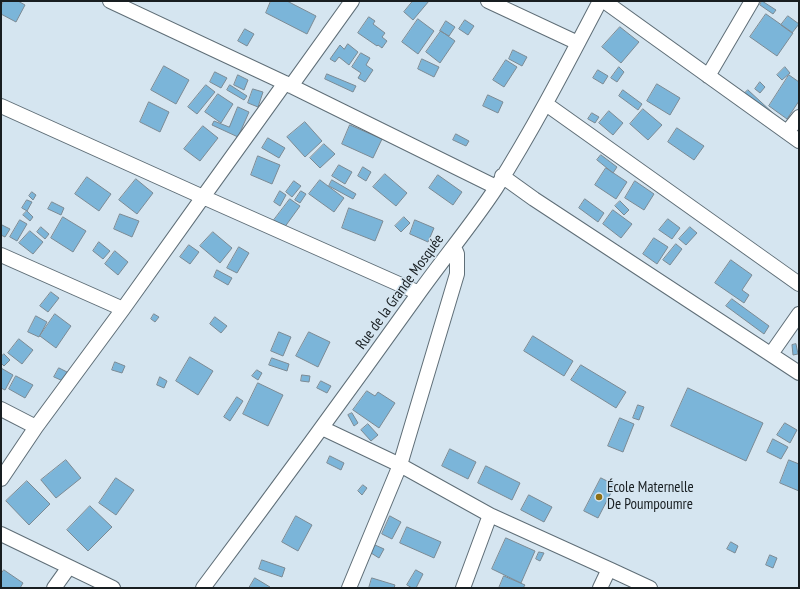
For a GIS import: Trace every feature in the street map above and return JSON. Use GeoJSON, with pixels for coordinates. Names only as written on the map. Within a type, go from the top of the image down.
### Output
{"type":"FeatureCollection","features":[{"type":"Feature","properties":{"kind":"street"},"geometry":{"type":"LineString","coordinates":[[110,1],[499,182],[799,373]]}},
{"type":"Feature","properties":{"kind":"street"},"geometry":{"type":"LineString","coordinates":[[1,478],[36,427],[203,197],[352,1]]}},
{"type":"Feature","properties":{"kind":"street"},"geometry":{"type":"LineString","coordinates":[[488,1],[578,43]]}},
{"type":"Feature","properties":{"kind":"street","name":"Rue de la Grande Mosquée"},"geometry":{"type":"LineString","coordinates":[[203,588],[322,428],[419,293],[454,248],[499,182],[546,104],[600,1]]}},
{"type":"Feature","properties":{"kind":"street"},"geometry":{"type":"LineString","coordinates":[[604,1],[799,141]]}},
{"type":"Feature","properties":{"kind":"street"},"geometry":{"type":"LineString","coordinates":[[708,76],[752,1]]}},
{"type":"Feature","properties":{"kind":"street"},"geometry":{"type":"LineString","coordinates":[[546,104],[799,284]]}},
{"type":"Feature","properties":{"kind":"street"},"geometry":{"type":"LineString","coordinates":[[1,106],[419,293]]}},
{"type":"Feature","properties":{"kind":"street"},"geometry":{"type":"LineString","coordinates":[[787,132],[799,117]]}},
{"type":"Feature","properties":{"kind":"street"},"geometry":{"type":"LineString","coordinates":[[349,588],[400,465],[457,274],[457,254],[454,248]]}},
{"type":"Feature","properties":{"kind":"street"},"geometry":{"type":"LineString","coordinates":[[1,255],[123,309]]}},
{"type":"Feature","properties":{"kind":"street"},"geometry":{"type":"LineString","coordinates":[[771,354],[799,314]]}},
{"type":"Feature","properties":{"kind":"street"},"geometry":{"type":"LineString","coordinates":[[1,409],[36,427]]}},
{"type":"Feature","properties":{"kind":"street"},"geometry":{"type":"LineString","coordinates":[[322,428],[400,465],[490,515],[650,588]]}},
{"type":"Feature","properties":{"kind":"street"},"geometry":{"type":"LineString","coordinates":[[463,588],[490,515]]}},
{"type":"Feature","properties":{"kind":"street"},"geometry":{"type":"LineString","coordinates":[[1,534],[113,588]]}},
{"type":"Feature","properties":{"kind":"street"},"geometry":{"type":"LineString","coordinates":[[54,588],[69,567]]}},
{"type":"Feature","properties":{"kind":"street"},"geometry":{"type":"LineString","coordinates":[[600,588],[609,569]]}},
{"type":"Feature","properties":{"kind":"building"},"geometry":{"type":"Polygon","coordinates":[[[4,1],[18,1],[25,5],[16,22],[1,14],[1,6],[4,1]]]}},
{"type":"Feature","properties":{"kind":"building"},"geometry":{"type":"Polygon","coordinates":[[[271,1],[287,1],[316,16],[307,34],[266,13],[271,1]]]}},
{"type":"Feature","properties":{"kind":"building"},"geometry":{"type":"Polygon","coordinates":[[[413,1],[429,1],[413,20],[404,12],[413,1]]]}},
{"type":"Feature","properties":{"kind":"building"},"geometry":{"type":"Polygon","coordinates":[[[762,1],[776,10],[773,14],[760,5],[762,1]]]}},
{"type":"Feature","properties":{"kind":"building"},"geometry":{"type":"Polygon","coordinates":[[[766,14],[793,33],[777,56],[750,37],[766,14]]]}},
{"type":"Feature","properties":{"kind":"building"},"geometry":{"type":"Polygon","coordinates":[[[788,16],[799,24],[792,33],[781,25],[788,16]]]}},
{"type":"Feature","properties":{"kind":"building"},"geometry":{"type":"Polygon","coordinates":[[[369,17],[375,21],[373,24],[385,33],[382,37],[387,41],[382,48],[358,33],[369,17]]]}},
{"type":"Feature","properties":{"kind":"building"},"geometry":{"type":"Polygon","coordinates":[[[418,19],[434,31],[418,54],[402,42],[418,19]]]}},
{"type":"Feature","properties":{"kind":"building"},"geometry":{"type":"Polygon","coordinates":[[[465,20],[474,26],[468,35],[459,29],[465,20]]]}},
{"type":"Feature","properties":{"kind":"building"},"geometry":{"type":"Polygon","coordinates":[[[446,21],[455,27],[449,36],[440,31],[446,21]]]}},
{"type":"Feature","properties":{"kind":"building"},"geometry":{"type":"Polygon","coordinates":[[[620,27],[639,42],[621,63],[602,47],[620,27]]]}},
{"type":"Feature","properties":{"kind":"building"},"geometry":{"type":"Polygon","coordinates":[[[245,29],[254,34],[247,46],[238,41],[245,29]]]}},
{"type":"Feature","properties":{"kind":"building"},"geometry":{"type":"Polygon","coordinates":[[[441,31],[455,41],[440,63],[426,52],[441,31]]]}},
{"type":"Feature","properties":{"kind":"building"},"geometry":{"type":"Polygon","coordinates":[[[348,44],[358,52],[349,65],[339,57],[335,62],[330,59],[340,45],[344,49],[348,44]]]}},
{"type":"Feature","properties":{"kind":"building"},"geometry":{"type":"Polygon","coordinates":[[[513,50],[527,57],[522,66],[509,59],[513,50]]]}},
{"type":"Feature","properties":{"kind":"building"},"geometry":{"type":"Polygon","coordinates":[[[361,53],[370,58],[366,65],[373,70],[365,82],[358,78],[361,73],[352,67],[361,53]]]}},
{"type":"Feature","properties":{"kind":"building"},"geometry":{"type":"Polygon","coordinates":[[[422,59],[439,67],[434,77],[418,69],[422,59]]]}},
{"type":"Feature","properties":{"kind":"building"},"geometry":{"type":"Polygon","coordinates":[[[506,60],[517,67],[504,87],[493,80],[506,60]]]}},
{"type":"Feature","properties":{"kind":"building"},"geometry":{"type":"Polygon","coordinates":[[[164,66],[189,80],[176,104],[151,90],[164,66]]]}},
{"type":"Feature","properties":{"kind":"building"},"geometry":{"type":"Polygon","coordinates":[[[619,67],[624,72],[617,82],[611,78],[619,67]]]}},
{"type":"Feature","properties":{"kind":"building"},"geometry":{"type":"Polygon","coordinates":[[[785,67],[790,73],[782,80],[777,75],[785,67]]]}},
{"type":"Feature","properties":{"kind":"building"},"geometry":{"type":"Polygon","coordinates":[[[598,70],[608,76],[603,84],[593,78],[598,70]]]}},
{"type":"Feature","properties":{"kind":"building"},"geometry":{"type":"Polygon","coordinates":[[[215,72],[227,78],[221,88],[210,82],[215,72]]]}},
{"type":"Feature","properties":{"kind":"building"},"geometry":{"type":"Polygon","coordinates":[[[327,74],[356,86],[353,92],[325,79],[327,74]]]}},
{"type":"Feature","properties":{"kind":"building"},"geometry":{"type":"Polygon","coordinates":[[[238,75],[248,80],[244,90],[234,85],[238,75]]]}},
{"type":"Feature","properties":{"kind":"building"},"geometry":{"type":"Polygon","coordinates":[[[789,75],[799,82],[799,101],[787,119],[769,106],[789,75]]]}},
{"type":"Feature","properties":{"kind":"building"},"geometry":{"type":"Polygon","coordinates":[[[760,82],[765,87],[760,93],[755,89],[760,82]]]}},
{"type":"Feature","properties":{"kind":"building"},"geometry":{"type":"Polygon","coordinates":[[[657,84],[680,98],[670,115],[647,101],[657,84]]]}},
{"type":"Feature","properties":{"kind":"building"},"geometry":{"type":"Polygon","coordinates":[[[206,85],[215,92],[197,114],[188,107],[206,85]]]}},
{"type":"Feature","properties":{"kind":"building"},"geometry":{"type":"Polygon","coordinates":[[[230,85],[247,96],[244,100],[227,90],[230,85]]]}},
{"type":"Feature","properties":{"kind":"building"},"geometry":{"type":"Polygon","coordinates":[[[253,89],[263,92],[258,107],[248,103],[253,89]]]}},
{"type":"Feature","properties":{"kind":"building"},"geometry":{"type":"Polygon","coordinates":[[[623,90],[642,104],[638,110],[619,96],[623,90]]]}},
{"type":"Feature","properties":{"kind":"building"},"geometry":{"type":"Polygon","coordinates":[[[748,90],[774,114],[771,118],[744,94],[748,90]]]}},
{"type":"Feature","properties":{"kind":"building"},"geometry":{"type":"Polygon","coordinates":[[[218,94],[233,104],[221,123],[205,112],[218,94]]]}},
{"type":"Feature","properties":{"kind":"building"},"geometry":{"type":"Polygon","coordinates":[[[488,95],[503,102],[498,113],[483,106],[488,95]]]}},
{"type":"Feature","properties":{"kind":"building"},"geometry":{"type":"Polygon","coordinates":[[[149,102],[169,112],[160,132],[140,122],[149,102]]]}},
{"type":"Feature","properties":{"kind":"building"},"geometry":{"type":"Polygon","coordinates":[[[238,107],[249,112],[238,137],[212,125],[214,121],[229,127],[238,107]]]}},
{"type":"Feature","properties":{"kind":"building"},"geometry":{"type":"Polygon","coordinates":[[[643,109],[662,125],[648,140],[630,124],[643,109]]]}},
{"type":"Feature","properties":{"kind":"building"},"geometry":{"type":"Polygon","coordinates":[[[609,111],[623,123],[613,135],[599,123],[609,111]]]}},
{"type":"Feature","properties":{"kind":"building"},"geometry":{"type":"Polygon","coordinates":[[[592,113],[599,117],[595,123],[588,119],[592,113]]]}},
{"type":"Feature","properties":{"kind":"building"},"geometry":{"type":"Polygon","coordinates":[[[305,122],[322,141],[305,157],[287,137],[305,122]]]}},
{"type":"Feature","properties":{"kind":"building"},"geometry":{"type":"Polygon","coordinates":[[[350,125],[382,139],[373,158],[342,144],[350,125]]]}},
{"type":"Feature","properties":{"kind":"building"},"geometry":{"type":"Polygon","coordinates":[[[203,126],[218,138],[200,161],[184,149],[203,126]]]}},
{"type":"Feature","properties":{"kind":"building"},"geometry":{"type":"Polygon","coordinates":[[[677,128],[704,146],[694,160],[668,142],[677,128]]]}},
{"type":"Feature","properties":{"kind":"building"},"geometry":{"type":"Polygon","coordinates":[[[456,134],[469,141],[466,146],[453,140],[456,134]]]}},
{"type":"Feature","properties":{"kind":"building"},"geometry":{"type":"Polygon","coordinates":[[[268,138],[285,148],[279,158],[262,148],[268,138]]]}},
{"type":"Feature","properties":{"kind":"building"},"geometry":{"type":"Polygon","coordinates":[[[324,144],[335,154],[320,168],[310,158],[324,144]]]}},
{"type":"Feature","properties":{"kind":"building"},"geometry":{"type":"Polygon","coordinates":[[[601,155],[617,167],[613,173],[597,160],[601,155]]]}},
{"type":"Feature","properties":{"kind":"building"},"geometry":{"type":"Polygon","coordinates":[[[258,156],[280,165],[272,184],[251,175],[258,156]]]}},
{"type":"Feature","properties":{"kind":"building"},"geometry":{"type":"Polygon","coordinates":[[[339,165],[352,172],[345,184],[332,176],[339,165]]]}},
{"type":"Feature","properties":{"kind":"building"},"geometry":{"type":"Polygon","coordinates":[[[363,167],[371,172],[366,181],[358,176],[363,167]]]}},
{"type":"Feature","properties":{"kind":"building"},"geometry":{"type":"Polygon","coordinates":[[[606,168],[627,182],[616,199],[595,185],[606,168]]]}},
{"type":"Feature","properties":{"kind":"building"},"geometry":{"type":"Polygon","coordinates":[[[385,174],[407,193],[396,206],[373,187],[385,174]]]}},
{"type":"Feature","properties":{"kind":"building"},"geometry":{"type":"Polygon","coordinates":[[[438,175],[462,192],[453,205],[429,188],[438,175]]]}},
{"type":"Feature","properties":{"kind":"building"},"geometry":{"type":"Polygon","coordinates":[[[87,177],[111,194],[99,211],[75,194],[87,177]]]}},
{"type":"Feature","properties":{"kind":"building"},"geometry":{"type":"Polygon","coordinates":[[[136,179],[153,193],[137,214],[119,200],[136,179]]]}},
{"type":"Feature","properties":{"kind":"building"},"geometry":{"type":"Polygon","coordinates":[[[320,180],[344,198],[334,212],[309,194],[320,180]]]}},
{"type":"Feature","properties":{"kind":"building"},"geometry":{"type":"Polygon","coordinates":[[[332,180],[356,194],[353,199],[329,186],[332,180]]]}},
{"type":"Feature","properties":{"kind":"building"},"geometry":{"type":"Polygon","coordinates":[[[294,181],[301,186],[292,197],[286,192],[294,181]]]}},
{"type":"Feature","properties":{"kind":"building"},"geometry":{"type":"Polygon","coordinates":[[[635,181],[654,194],[644,210],[625,198],[635,181]]]}},
{"type":"Feature","properties":{"kind":"building"},"geometry":{"type":"Polygon","coordinates":[[[280,191],[286,195],[280,206],[274,202],[280,191]]]}},
{"type":"Feature","properties":{"kind":"building"},"geometry":{"type":"Polygon","coordinates":[[[301,191],[306,194],[300,203],[295,200],[301,191]]]}},
{"type":"Feature","properties":{"kind":"building"},"geometry":{"type":"Polygon","coordinates":[[[32,192],[36,195],[33,200],[29,196],[32,192]]]}},
{"type":"Feature","properties":{"kind":"building"},"geometry":{"type":"Polygon","coordinates":[[[290,199],[300,206],[284,228],[274,220],[290,199]]]}},
{"type":"Feature","properties":{"kind":"building"},"geometry":{"type":"Polygon","coordinates":[[[585,199],[604,213],[598,222],[579,208],[585,199]]]}},
{"type":"Feature","properties":{"kind":"building"},"geometry":{"type":"Polygon","coordinates":[[[27,200],[32,202],[27,211],[22,208],[27,200]]]}},
{"type":"Feature","properties":{"kind":"building"},"geometry":{"type":"Polygon","coordinates":[[[620,201],[629,210],[624,215],[615,206],[620,201]]]}},
{"type":"Feature","properties":{"kind":"building"},"geometry":{"type":"Polygon","coordinates":[[[52,202],[64,208],[61,215],[48,209],[52,202]]]}},
{"type":"Feature","properties":{"kind":"building"},"geometry":{"type":"Polygon","coordinates":[[[349,208],[383,221],[375,241],[342,228],[349,208]]]}},
{"type":"Feature","properties":{"kind":"building"},"geometry":{"type":"Polygon","coordinates":[[[613,210],[632,224],[621,238],[603,224],[613,210]]]}},
{"type":"Feature","properties":{"kind":"building"},"geometry":{"type":"Polygon","coordinates":[[[27,211],[33,217],[30,221],[23,215],[27,211]]]}},
{"type":"Feature","properties":{"kind":"building"},"geometry":{"type":"Polygon","coordinates":[[[120,214],[139,221],[132,237],[114,229],[120,214]]]}},
{"type":"Feature","properties":{"kind":"building"},"geometry":{"type":"Polygon","coordinates":[[[63,217],[86,231],[73,252],[51,238],[63,217]]]}},
{"type":"Feature","properties":{"kind":"building"},"geometry":{"type":"Polygon","coordinates":[[[404,217],[410,223],[401,232],[395,226],[404,217]]]}},
{"type":"Feature","properties":{"kind":"building"},"geometry":{"type":"Polygon","coordinates":[[[668,219],[680,228],[672,239],[659,230],[668,219]]]}},
{"type":"Feature","properties":{"kind":"building"},"geometry":{"type":"Polygon","coordinates":[[[20,220],[27,224],[17,241],[10,237],[20,220]]]}},
{"type":"Feature","properties":{"kind":"building"},"geometry":{"type":"Polygon","coordinates":[[[415,220],[434,228],[428,242],[410,234],[415,220]]]}},
{"type":"Feature","properties":{"kind":"building"},"geometry":{"type":"Polygon","coordinates":[[[2,225],[10,229],[5,237],[1,235],[2,225]]]}},
{"type":"Feature","properties":{"kind":"building"},"geometry":{"type":"Polygon","coordinates":[[[41,227],[49,234],[45,239],[37,232],[41,227]]]}},
{"type":"Feature","properties":{"kind":"building"},"geometry":{"type":"Polygon","coordinates":[[[690,227],[697,233],[686,245],[679,239],[690,227]]]}},
{"type":"Feature","properties":{"kind":"building"},"geometry":{"type":"Polygon","coordinates":[[[30,231],[43,242],[33,254],[19,243],[30,231]]]}},
{"type":"Feature","properties":{"kind":"building"},"geometry":{"type":"Polygon","coordinates":[[[213,232],[232,248],[220,263],[200,246],[213,232]]]}},
{"type":"Feature","properties":{"kind":"building"},"geometry":{"type":"Polygon","coordinates":[[[654,238],[668,247],[657,264],[643,254],[654,238]]]}},
{"type":"Feature","properties":{"kind":"building"},"geometry":{"type":"Polygon","coordinates":[[[99,242],[110,251],[103,259],[93,251],[99,242]]]}},
{"type":"Feature","properties":{"kind":"building"},"geometry":{"type":"Polygon","coordinates":[[[676,244],[682,249],[670,265],[663,260],[676,244]]]}},
{"type":"Feature","properties":{"kind":"building"},"geometry":{"type":"Polygon","coordinates":[[[189,245],[199,252],[190,264],[180,257],[189,245]]]}},
{"type":"Feature","properties":{"kind":"building"},"geometry":{"type":"Polygon","coordinates":[[[239,247],[249,253],[237,273],[227,268],[239,247]]]}},
{"type":"Feature","properties":{"kind":"building"},"geometry":{"type":"Polygon","coordinates":[[[115,251],[128,262],[118,275],[105,264],[115,251]]]}},
{"type":"Feature","properties":{"kind":"building"},"geometry":{"type":"Polygon","coordinates":[[[731,260],[752,275],[742,290],[749,295],[744,303],[715,283],[731,260]]]}},
{"type":"Feature","properties":{"kind":"building"},"geometry":{"type":"Polygon","coordinates":[[[217,270],[232,278],[228,285],[214,277],[217,270]]]}},
{"type":"Feature","properties":{"kind":"building"},"geometry":{"type":"Polygon","coordinates":[[[51,292],[59,298],[48,312],[40,306],[51,292]]]}},
{"type":"Feature","properties":{"kind":"building"},"geometry":{"type":"Polygon","coordinates":[[[732,299],[769,326],[764,334],[726,306],[732,299]]]}},
{"type":"Feature","properties":{"kind":"building"},"geometry":{"type":"Polygon","coordinates":[[[55,314],[71,326],[56,348],[40,336],[55,314]]]}},
{"type":"Feature","properties":{"kind":"building"},"geometry":{"type":"Polygon","coordinates":[[[154,314],[159,317],[155,322],[151,319],[154,314]]]}},
{"type":"Feature","properties":{"kind":"building"},"geometry":{"type":"Polygon","coordinates":[[[36,316],[47,322],[39,337],[28,332],[36,316]]]}},
{"type":"Feature","properties":{"kind":"building"},"geometry":{"type":"Polygon","coordinates":[[[215,317],[227,326],[221,333],[210,324],[215,317]]]}},
{"type":"Feature","properties":{"kind":"building"},"geometry":{"type":"Polygon","coordinates":[[[279,332],[291,337],[283,356],[271,351],[279,332]]]}},
{"type":"Feature","properties":{"kind":"building"},"geometry":{"type":"Polygon","coordinates":[[[309,332],[330,342],[318,367],[296,356],[309,332]]]}},
{"type":"Feature","properties":{"kind":"building"},"geometry":{"type":"Polygon","coordinates":[[[533,336],[573,361],[564,376],[524,351],[533,336]]]}},
{"type":"Feature","properties":{"kind":"building"},"geometry":{"type":"Polygon","coordinates":[[[19,339],[33,350],[22,364],[8,353],[19,339]]]}},
{"type":"Feature","properties":{"kind":"building"},"geometry":{"type":"Polygon","coordinates":[[[796,344],[798,354],[793,355],[792,345],[796,344]]]}},
{"type":"Feature","properties":{"kind":"building"},"geometry":{"type":"Polygon","coordinates":[[[4,354],[10,360],[4,366],[1,363],[1,357],[4,354]]]}},
{"type":"Feature","properties":{"kind":"building"},"geometry":{"type":"Polygon","coordinates":[[[190,357],[213,371],[198,395],[176,381],[190,357]]]}},
{"type":"Feature","properties":{"kind":"building"},"geometry":{"type":"Polygon","coordinates":[[[272,358],[289,364],[287,371],[269,365],[272,358]]]}},
{"type":"Feature","properties":{"kind":"building"},"geometry":{"type":"Polygon","coordinates":[[[115,362],[125,366],[122,373],[112,370],[115,362]]]}},
{"type":"Feature","properties":{"kind":"building"},"geometry":{"type":"Polygon","coordinates":[[[581,365],[626,392],[616,408],[571,380],[581,365]]]}},
{"type":"Feature","properties":{"kind":"building"},"geometry":{"type":"Polygon","coordinates":[[[1,368],[13,375],[5,390],[1,388],[1,368]]]}},
{"type":"Feature","properties":{"kind":"building"},"geometry":{"type":"Polygon","coordinates":[[[59,368],[67,372],[63,381],[54,377],[59,368]]]}},
{"type":"Feature","properties":{"kind":"building"},"geometry":{"type":"Polygon","coordinates":[[[257,370],[262,373],[258,380],[252,376],[257,370]]]}},
{"type":"Feature","properties":{"kind":"building"},"geometry":{"type":"Polygon","coordinates":[[[302,375],[310,376],[309,382],[301,381],[302,375]]]}},
{"type":"Feature","properties":{"kind":"building"},"geometry":{"type":"Polygon","coordinates":[[[16,376],[33,385],[25,398],[9,389],[16,376]]]}},
{"type":"Feature","properties":{"kind":"building"},"geometry":{"type":"Polygon","coordinates":[[[160,377],[167,381],[164,388],[157,385],[160,377]]]}},
{"type":"Feature","properties":{"kind":"building"},"geometry":{"type":"Polygon","coordinates":[[[321,381],[331,386],[327,393],[317,388],[321,381]]]}},
{"type":"Feature","properties":{"kind":"building"},"geometry":{"type":"Polygon","coordinates":[[[258,383],[283,395],[268,426],[243,414],[258,383]]]}},
{"type":"Feature","properties":{"kind":"building"},"geometry":{"type":"Polygon","coordinates":[[[688,388],[763,423],[746,461],[671,426],[688,388]]]}},
{"type":"Feature","properties":{"kind":"building"},"geometry":{"type":"Polygon","coordinates":[[[367,391],[375,396],[378,392],[395,403],[379,428],[353,410],[367,391]]]}},
{"type":"Feature","properties":{"kind":"building"},"geometry":{"type":"Polygon","coordinates":[[[237,397],[243,401],[230,421],[224,417],[237,397]]]}},
{"type":"Feature","properties":{"kind":"building"},"geometry":{"type":"Polygon","coordinates":[[[638,405],[644,407],[639,420],[633,418],[638,405]]]}},
{"type":"Feature","properties":{"kind":"building"},"geometry":{"type":"Polygon","coordinates":[[[352,413],[358,423],[354,426],[348,415],[352,413]]]}},
{"type":"Feature","properties":{"kind":"building"},"geometry":{"type":"Polygon","coordinates":[[[620,418],[634,424],[623,452],[608,446],[620,418]]]}},
{"type":"Feature","properties":{"kind":"building"},"geometry":{"type":"Polygon","coordinates":[[[785,423],[797,430],[790,443],[777,435],[785,423]]]}},
{"type":"Feature","properties":{"kind":"building"},"geometry":{"type":"Polygon","coordinates":[[[368,424],[378,435],[371,441],[361,430],[368,424]]]}},
{"type":"Feature","properties":{"kind":"building"},"geometry":{"type":"Polygon","coordinates":[[[773,439],[788,447],[781,459],[767,452],[773,439]]]}},
{"type":"Feature","properties":{"kind":"building"},"geometry":{"type":"Polygon","coordinates":[[[450,449],[476,462],[468,479],[442,466],[450,449]]]}},
{"type":"Feature","properties":{"kind":"building"},"geometry":{"type":"Polygon","coordinates":[[[330,456],[344,463],[341,470],[327,463],[330,456]]]}},
{"type":"Feature","properties":{"kind":"building"},"geometry":{"type":"Polygon","coordinates":[[[66,460],[81,478],[56,498],[41,480],[66,460]]]}},
{"type":"Feature","properties":{"kind":"building"},"geometry":{"type":"Polygon","coordinates":[[[789,460],[799,464],[799,491],[780,483],[789,460]]]}},
{"type":"Feature","properties":{"kind":"building"},"geometry":{"type":"Polygon","coordinates":[[[486,466],[520,483],[512,500],[478,483],[486,466]]]}},
{"type":"Feature","properties":{"kind":"building"},"geometry":{"type":"Polygon","coordinates":[[[116,478],[134,490],[116,515],[99,503],[116,478]]]}},
{"type":"Feature","properties":{"kind":"building"},"geometry":{"type":"Polygon","coordinates":[[[601,478],[615,485],[598,518],[584,511],[601,478]]]}},
{"type":"Feature","properties":{"kind":"building"},"geometry":{"type":"Polygon","coordinates":[[[27,481],[50,504],[29,525],[6,501],[27,481]]]}},
{"type":"Feature","properties":{"kind":"building"},"geometry":{"type":"Polygon","coordinates":[[[363,485],[367,488],[362,495],[358,491],[363,485]]]}},
{"type":"Feature","properties":{"kind":"building"},"geometry":{"type":"Polygon","coordinates":[[[529,495],[552,507],[544,522],[521,510],[529,495]]]}},
{"type":"Feature","properties":{"kind":"building"},"geometry":{"type":"Polygon","coordinates":[[[90,506],[112,527],[88,551],[67,530],[90,506]]]}},
{"type":"Feature","properties":{"kind":"building"},"geometry":{"type":"Polygon","coordinates":[[[296,516],[312,525],[298,551],[282,542],[296,516]]]}},
{"type":"Feature","properties":{"kind":"building"},"geometry":{"type":"Polygon","coordinates":[[[390,516],[401,522],[392,539],[382,534],[390,516]]]}},
{"type":"Feature","properties":{"kind":"building"},"geometry":{"type":"Polygon","coordinates":[[[407,527],[441,542],[434,558],[400,543],[407,527]]]}},
{"type":"Feature","properties":{"kind":"building"},"geometry":{"type":"Polygon","coordinates":[[[506,538],[535,551],[521,583],[492,569],[506,538]]]}},
{"type":"Feature","properties":{"kind":"building"},"geometry":{"type":"Polygon","coordinates":[[[731,542],[738,546],[735,553],[727,549],[731,542]]]}},
{"type":"Feature","properties":{"kind":"building"},"geometry":{"type":"Polygon","coordinates":[[[375,545],[384,549],[379,558],[371,553],[375,545]]]}},
{"type":"Feature","properties":{"kind":"building"},"geometry":{"type":"Polygon","coordinates":[[[539,552],[544,553],[540,561],[536,559],[539,552]]]}},
{"type":"Feature","properties":{"kind":"building"},"geometry":{"type":"Polygon","coordinates":[[[770,555],[777,558],[773,568],[766,565],[770,555]]]}},
{"type":"Feature","properties":{"kind":"building"},"geometry":{"type":"Polygon","coordinates":[[[262,560],[285,568],[282,577],[259,569],[262,560]]]}},
{"type":"Feature","properties":{"kind":"building"},"geometry":{"type":"Polygon","coordinates":[[[4,570],[23,583],[20,588],[1,588],[1,574],[4,570]]]}},
{"type":"Feature","properties":{"kind":"building"},"geometry":{"type":"Polygon","coordinates":[[[416,570],[423,574],[416,588],[412,588],[407,585],[416,570]]]}},
{"type":"Feature","properties":{"kind":"building"},"geometry":{"type":"Polygon","coordinates":[[[504,576],[525,585],[523,588],[499,588],[504,576]]]}},
{"type":"Feature","properties":{"kind":"building"},"geometry":{"type":"Polygon","coordinates":[[[255,578],[270,587],[270,588],[249,588],[255,578]]]}},
{"type":"Feature","properties":{"kind":"building"},"geometry":{"type":"Polygon","coordinates":[[[372,578],[395,585],[394,588],[369,588],[372,578]]]}},
{"type":"Feature","properties":{"kind":"place","name":"École Maternelle De Poumpoumre"},"geometry":{"type":"Point","coordinates":[599,497]}}]}
